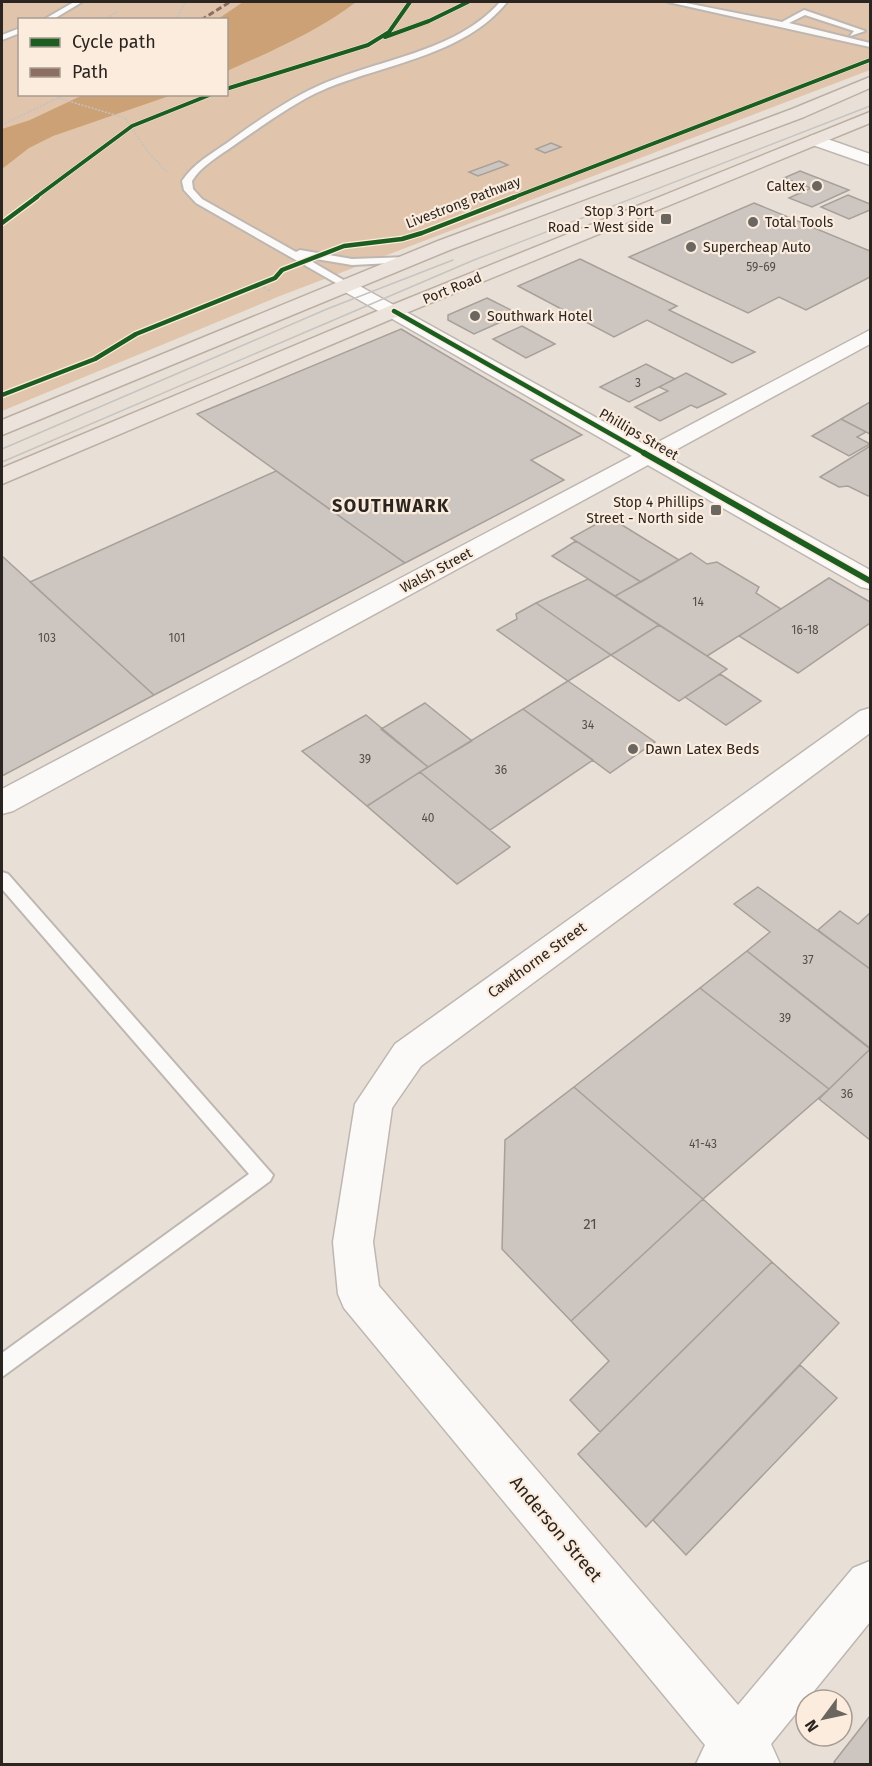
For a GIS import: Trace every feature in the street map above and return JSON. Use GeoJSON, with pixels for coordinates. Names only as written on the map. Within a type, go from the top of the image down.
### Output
{"type":"FeatureCollection","features":[{"type":"Feature","properties":{"kind":"highway"},"geometry":{"type":"LineString","coordinates":[[2,428],[409,260],[788,117],[870,82]]}},
{"type":"Feature","properties":{"kind":"highway","name":"Port Road"},"geometry":{"type":"LineString","coordinates":[[2,477],[394,311],[870,117]]}},
{"type":"Feature","properties":{"kind":"street"},"geometry":{"type":"LineString","coordinates":[[816,140],[870,160]]}},
{"type":"Feature","properties":{"kind":"street","name":"Phillips Street"},"geometry":{"type":"LineString","coordinates":[[347,285],[870,581]]}},
{"type":"Feature","properties":{"kind":"street","name":"Walsh Street"},"geometry":{"type":"LineString","coordinates":[[2,803],[870,336]]}},
{"type":"Feature","properties":{"kind":"street","name":"Cawthorne Street"},"geometry":{"type":"LineString","coordinates":[[359,1294],[354,1242],[374,1104],[408,1054],[870,718]]}},
{"type":"Feature","properties":{"kind":"street","name":"Anderson Street"},"geometry":{"type":"LineString","coordinates":[[359,1294],[738,1758]]}},
{"type":"Feature","properties":{"kind":"street"},"geometry":{"type":"LineString","coordinates":[[738,1758],[870,1586]]}},
{"type":"Feature","properties":{"kind":"lane"},"geometry":{"type":"LineString","coordinates":[[50,18],[78,2]]}},
{"type":"Feature","properties":{"kind":"lane"},"geometry":{"type":"LineString","coordinates":[[347,285],[199,201],[189,190],[187,181],[193,171],[239,138],[318,89],[447,43],[482,23],[503,2]]}},
{"type":"Feature","properties":{"kind":"lane"},"geometry":{"type":"LineString","coordinates":[[672,2],[783,24],[870,45]]}},
{"type":"Feature","properties":{"kind":"lane"},"geometry":{"type":"LineString","coordinates":[[783,24],[804,12],[861,31],[844,38]]}},
{"type":"Feature","properties":{"kind":"lane"},"geometry":{"type":"LineString","coordinates":[[2,38],[18,31]]}},
{"type":"Feature","properties":{"kind":"lane"},"geometry":{"type":"LineString","coordinates":[[263,239],[288,249],[347,262],[409,260]]}},
{"type":"Feature","properties":{"kind":"lane"},"geometry":{"type":"LineString","coordinates":[[2,878],[263,1175],[2,1366]]}},
{"type":"Feature","properties":{"kind":"path"},"geometry":{"type":"LineString","coordinates":[[177,18],[184,2]]}},
{"type":"Feature","properties":{"kind":"path"},"geometry":{"type":"LineString","coordinates":[[95,17],[129,9]]}},
{"type":"Feature","properties":{"kind":"path"},"geometry":{"type":"LineString","coordinates":[[107,18],[117,12]]}},
{"type":"Feature","properties":{"kind":"path"},"geometry":{"type":"LineString","coordinates":[[2,125],[59,96],[125,118],[135,124],[148,152],[164,170],[176,179],[187,181]]}},
{"type":"Feature","properties":{"kind":"path"},"geometry":{"type":"LineString","coordinates":[[125,133],[135,124]]}},
{"type":"Feature","properties":{"kind":"path"},"geometry":{"type":"LineString","coordinates":[[248,289],[274,278],[282,270],[305,261]]}},
{"type":"Feature","properties":{"kind":"shaded area"},"geometry":{"type":"Polygon","coordinates":[[[2,2],[870,2],[870,70],[280,296],[2,411],[2,2]]]}},
{"type":"Feature","properties":{"kind":"shaded area"},"geometry":{"type":"Polygon","coordinates":[[[243,2],[356,2],[310,32],[228,71],[228,18],[219,18],[243,2]]]}},
{"type":"Feature","properties":{"kind":"shaded area"},"geometry":{"type":"Polygon","coordinates":[[[81,96],[169,96],[53,136],[29,148],[2,169],[2,129],[30,120],[81,96]]]}},
{"type":"Feature","properties":{"kind":"building"},"geometry":{"type":"Polygon","coordinates":[[[551,143],[561,147],[545,153],[536,149],[551,143]]]}},
{"type":"Feature","properties":{"kind":"building"},"geometry":{"type":"Polygon","coordinates":[[[499,161],[508,165],[478,176],[469,172],[499,161]]]}},
{"type":"Feature","properties":{"kind":"building"},"geometry":{"type":"Polygon","coordinates":[[[800,171],[849,190],[812,207],[789,198],[811,188],[784,178],[800,171]]]}},
{"type":"Feature","properties":{"kind":"building"},"geometry":{"type":"Polygon","coordinates":[[[848,195],[870,204],[870,210],[849,219],[821,207],[848,195]]]}},
{"type":"Feature","properties":{"kind":"building"},"geometry":{"type":"Polygon","coordinates":[[[754,203],[870,251],[870,277],[806,310],[779,297],[748,313],[629,257],[754,203]]]}},
{"type":"Feature","properties":{"kind":"building"},"geometry":{"type":"Polygon","coordinates":[[[580,259],[677,306],[669,310],[755,352],[732,363],[647,320],[614,337],[518,286],[580,259]]]}},
{"type":"Feature","properties":{"kind":"building","name":"Southwark Hotel"},"geometry":{"type":"Polygon","coordinates":[[[487,298],[513,311],[495,319],[501,322],[474,334],[448,320],[448,315],[487,298]]]}},
{"type":"Feature","properties":{"kind":"building"},"geometry":{"type":"Polygon","coordinates":[[[522,326],[555,344],[526,358],[493,339],[522,326]]]}},
{"type":"Feature","properties":{"kind":"building"},"geometry":{"type":"Polygon","coordinates":[[[401,329],[582,435],[531,460],[564,480],[405,563],[197,414],[401,329]]]}},
{"type":"Feature","properties":{"kind":"building"},"geometry":{"type":"Polygon","coordinates":[[[646,364],[675,379],[629,402],[600,387],[646,364]]]}},
{"type":"Feature","properties":{"kind":"building"},"geometry":{"type":"Polygon","coordinates":[[[686,373],[726,394],[697,408],[691,405],[660,421],[635,407],[668,391],[659,387],[686,373]]]}},
{"type":"Feature","properties":{"kind":"building"},"geometry":{"type":"Polygon","coordinates":[[[870,402],[870,434],[841,419],[870,402]]]}},
{"type":"Feature","properties":{"kind":"building"},"geometry":{"type":"Polygon","coordinates":[[[841,419],[866,432],[857,437],[870,444],[849,456],[812,436],[841,419]]]}},
{"type":"Feature","properties":{"kind":"building"},"geometry":{"type":"Polygon","coordinates":[[[870,446],[870,495],[848,486],[839,487],[820,477],[870,446]]]}},
{"type":"Feature","properties":{"kind":"building"},"geometry":{"type":"Polygon","coordinates":[[[276,471],[405,563],[154,695],[30,582],[276,471]]]}},
{"type":"Feature","properties":{"kind":"building"},"geometry":{"type":"Polygon","coordinates":[[[609,517],[679,560],[641,582],[571,538],[609,517]]]}},
{"type":"Feature","properties":{"kind":"building"},"geometry":{"type":"Polygon","coordinates":[[[576,541],[641,582],[615,596],[552,556],[576,541]]]}},
{"type":"Feature","properties":{"kind":"building"},"geometry":{"type":"Polygon","coordinates":[[[691,553],[707,564],[717,562],[759,587],[756,593],[781,609],[707,656],[615,596],[691,553]]]}},
{"type":"Feature","properties":{"kind":"building"},"geometry":{"type":"Polygon","coordinates":[[[2,556],[154,695],[2,776],[2,556]]]}},
{"type":"Feature","properties":{"kind":"building"},"geometry":{"type":"Polygon","coordinates":[[[829,578],[870,602],[870,623],[798,673],[739,636],[829,578]]]}},
{"type":"Feature","properties":{"kind":"building"},"geometry":{"type":"Polygon","coordinates":[[[588,579],[659,625],[611,655],[536,603],[588,579]]]}},
{"type":"Feature","properties":{"kind":"building"},"geometry":{"type":"Polygon","coordinates":[[[536,603],[611,655],[568,681],[497,630],[517,619],[516,614],[536,603]]]}},
{"type":"Feature","properties":{"kind":"building"},"geometry":{"type":"Polygon","coordinates":[[[659,625],[727,669],[679,701],[611,655],[659,625]]]}},
{"type":"Feature","properties":{"kind":"building"},"geometry":{"type":"Polygon","coordinates":[[[720,674],[761,701],[726,725],[685,697],[720,674]]]}},
{"type":"Feature","properties":{"kind":"building"},"geometry":{"type":"Polygon","coordinates":[[[568,681],[655,742],[610,773],[523,709],[568,681]]]}},
{"type":"Feature","properties":{"kind":"building"},"geometry":{"type":"Polygon","coordinates":[[[425,703],[472,741],[428,767],[381,729],[425,703]]]}},
{"type":"Feature","properties":{"kind":"building"},"geometry":{"type":"Polygon","coordinates":[[[523,709],[593,760],[490,830],[420,772],[523,709]]]}},
{"type":"Feature","properties":{"kind":"building"},"geometry":{"type":"Polygon","coordinates":[[[366,715],[428,767],[367,806],[302,751],[366,715]]]}},
{"type":"Feature","properties":{"kind":"building"},"geometry":{"type":"Polygon","coordinates":[[[420,772],[510,847],[457,884],[367,806],[420,772]]]}},
{"type":"Feature","properties":{"kind":"building"},"geometry":{"type":"Polygon","coordinates":[[[758,887],[870,969],[870,1048],[747,951],[770,932],[734,904],[758,887]]]}},
{"type":"Feature","properties":{"kind":"building"},"geometry":{"type":"Polygon","coordinates":[[[840,911],[858,924],[870,913],[870,969],[818,930],[840,911]]]}},
{"type":"Feature","properties":{"kind":"building"},"geometry":{"type":"Polygon","coordinates":[[[747,951],[870,1049],[829,1089],[700,988],[747,951]]]}},
{"type":"Feature","properties":{"kind":"building"},"geometry":{"type":"Polygon","coordinates":[[[700,988],[829,1089],[703,1199],[574,1087],[700,988]]]}},
{"type":"Feature","properties":{"kind":"building"},"geometry":{"type":"Polygon","coordinates":[[[870,1049],[870,1140],[819,1099],[870,1049]]]}},
{"type":"Feature","properties":{"kind":"building"},"geometry":{"type":"Polygon","coordinates":[[[574,1087],[703,1199],[571,1321],[502,1249],[505,1140],[574,1087]]]}},
{"type":"Feature","properties":{"kind":"building"},"geometry":{"type":"Polygon","coordinates":[[[703,1199],[772,1262],[600,1432],[570,1400],[609,1361],[571,1321],[703,1199]]]}},
{"type":"Feature","properties":{"kind":"building"},"geometry":{"type":"Polygon","coordinates":[[[772,1262],[839,1323],[646,1527],[578,1454],[772,1262]]]}},
{"type":"Feature","properties":{"kind":"building"},"geometry":{"type":"Polygon","coordinates":[[[800,1365],[837,1398],[686,1555],[653,1520],[800,1365]]]}},
{"type":"Feature","properties":{"kind":"building"},"geometry":{"type":"Polygon","coordinates":[[[870,1716],[870,1764],[836,1764],[834,1762],[845,1748],[854,1748],[854,1736],[870,1716]]]}},
{"type":"Feature","properties":{"kind":"tram line"},"geometry":{"type":"LineString","coordinates":[[2,462],[474,260],[870,106]]}},
{"type":"Feature","properties":{"kind":"tram line"},"geometry":{"type":"LineString","coordinates":[[2,449],[327,309],[453,260]]}},
{"type":"Feature","properties":{"kind":"marked path"},"geometry":{"type":"LineString","coordinates":[[204,18],[230,2]]}},
{"type":"Feature","properties":{"kind":"cycle path"},"geometry":{"type":"LineString","coordinates":[[228,88],[368,45],[389,32],[410,2]]}},
{"type":"Feature","properties":{"kind":"cycle path"},"geometry":{"type":"LineString","coordinates":[[385,37],[429,21],[468,2]]}},
{"type":"Feature","properties":{"kind":"cycle path","name":"Livestrong Pathway"},"geometry":{"type":"LineString","coordinates":[[2,395],[95,359],[136,334],[275,278],[282,270],[344,246],[402,239],[422,233],[870,60]]}},
{"type":"Feature","properties":{"kind":"cycle path"},"geometry":{"type":"LineString","coordinates":[[2,223],[132,126],[207,96]]}},
{"type":"Feature","properties":{"kind":"cycle path"},"geometry":{"type":"LineString","coordinates":[[394,311],[870,581]]}},
{"type":"Feature","properties":{"kind":"place","name":"Caltex"},"geometry":{"type":"Point","coordinates":[817,186]}},
{"type":"Feature","properties":{"kind":"place","name":"Stop 3 Port Road - West side"},"geometry":{"type":"Point","coordinates":[666,219]}},
{"type":"Feature","properties":{"kind":"place","name":"Total Tools"},"geometry":{"type":"Point","coordinates":[753,222]}},
{"type":"Feature","properties":{"kind":"place","name":"Supercheap Auto"},"geometry":{"type":"Point","coordinates":[691,247]}},
{"type":"Feature","properties":{"kind":"place","name":"Southwark Hotel"},"geometry":{"type":"Point","coordinates":[475,316]}},
{"type":"Feature","properties":{"kind":"place","name":"Stop 4 Phillips Street - North side"},"geometry":{"type":"Point","coordinates":[716,510]}},
{"type":"Feature","properties":{"kind":"place","name":"Dawn Latex Beds"},"geometry":{"type":"Point","coordinates":[633,749]}},
{"type":"Feature","properties":{"kind":"district","name":"SOUTHWARK"},"geometry":{"type":"Point","coordinates":[391,506]}}]}
